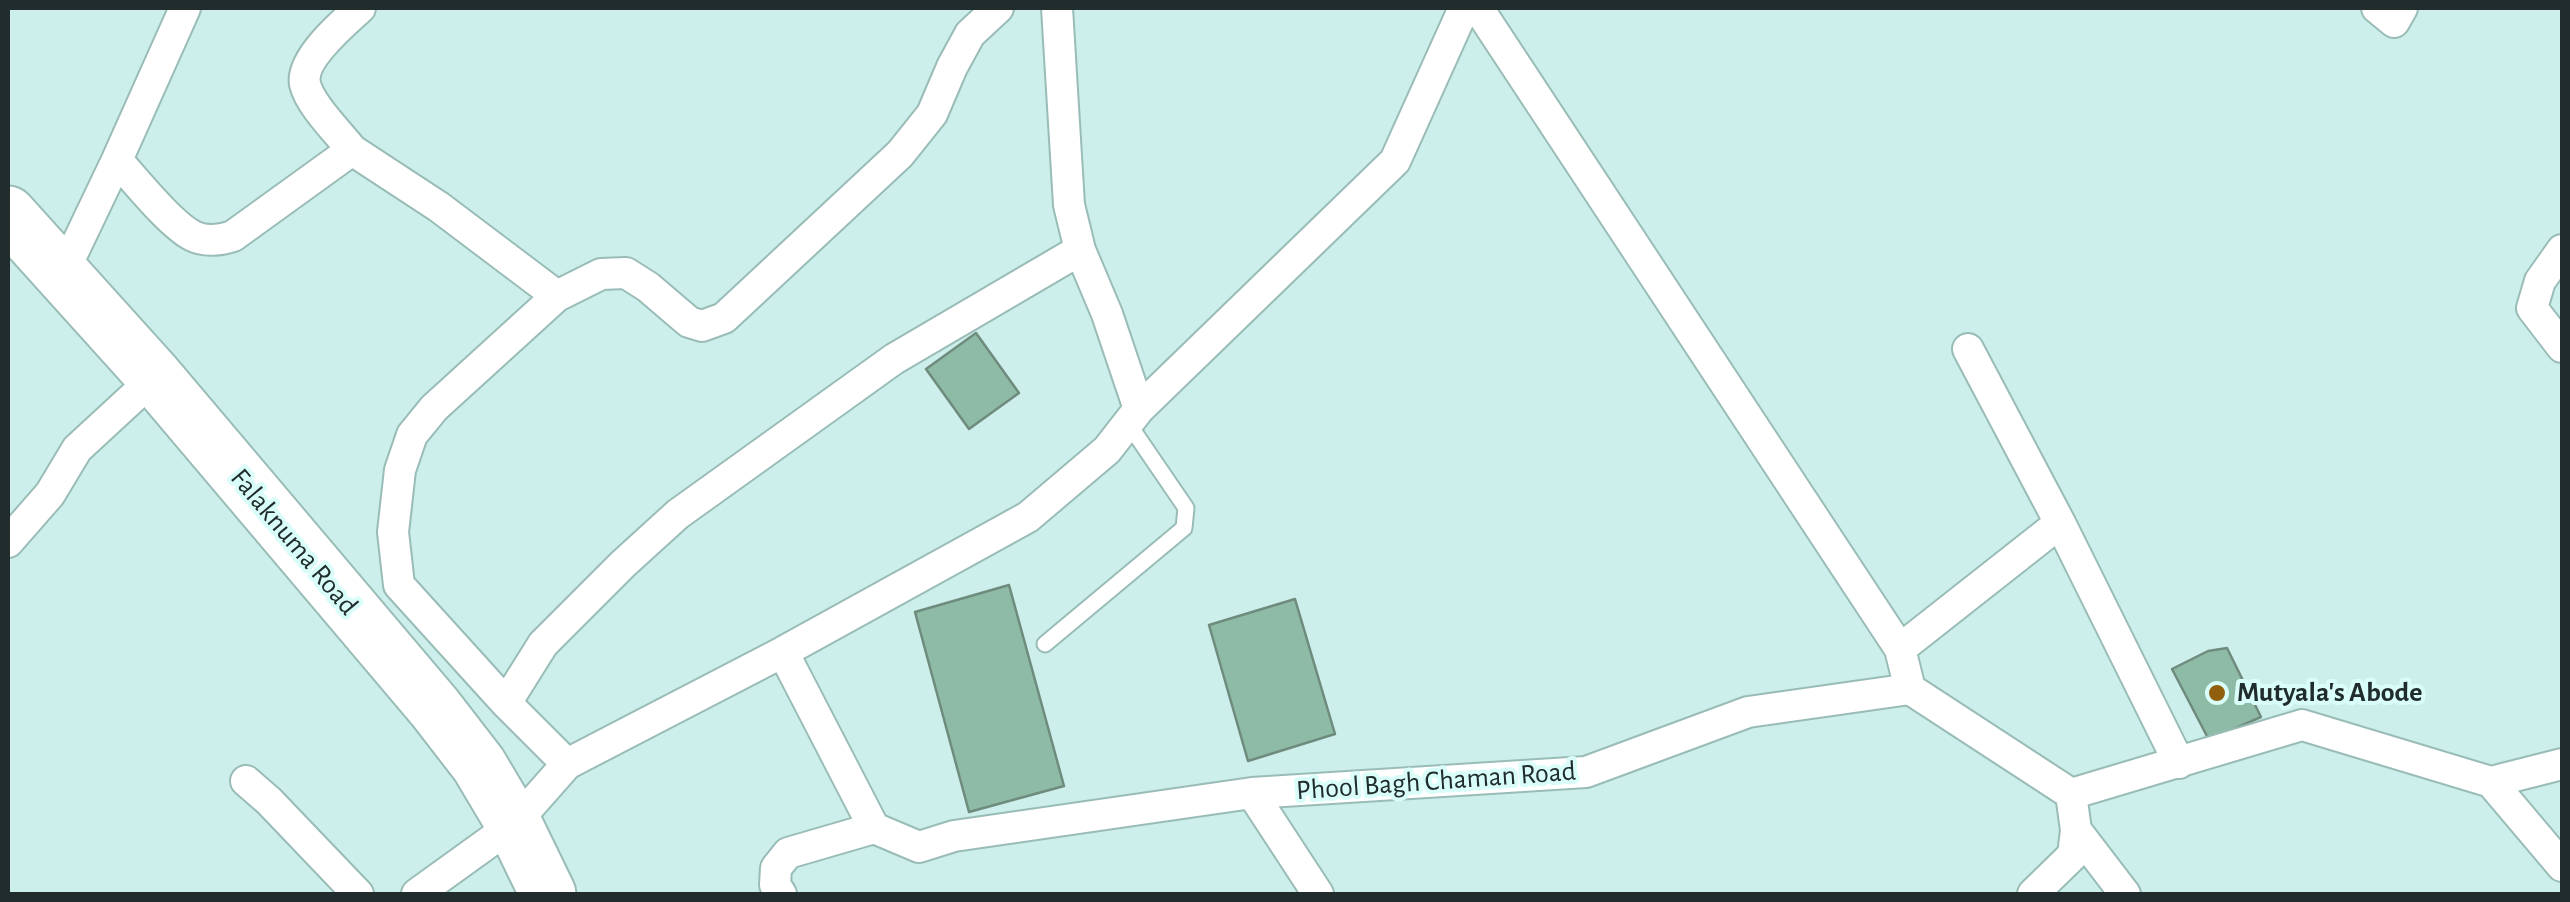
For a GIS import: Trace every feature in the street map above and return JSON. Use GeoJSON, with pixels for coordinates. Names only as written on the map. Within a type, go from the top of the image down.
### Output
{"type":"FeatureCollection","features":[{"type":"Feature","properties":{"kind":"highway","name":"Falaknuma Road"},"geometry":{"type":"LineString","coordinates":[[8,214],[155,377],[434,708],[479,765],[514,824],[548,894]]}},
{"type":"Feature","properties":{"kind":"street"},"geometry":{"type":"LineString","coordinates":[[63,273],[185,8]]}},
{"type":"Feature","properties":{"kind":"street"},"geometry":{"type":"LineString","coordinates":[[360,8],[333,32],[304,71],[312,100],[352,150],[440,208],[557,296]]}},
{"type":"Feature","properties":{"kind":"street"},"geometry":{"type":"LineString","coordinates":[[568,764],[399,586],[393,532],[400,470],[412,435],[434,408],[557,296],[600,274],[626,274],[648,286],[689,322],[702,326],[724,318],[900,154],[932,114],[970,34],[998,8]]}},
{"type":"Feature","properties":{"kind":"street"},"geometry":{"type":"LineString","coordinates":[[1057,8],[1069,205],[1080,250],[1107,314],[1133,416]]}},
{"type":"Feature","properties":{"kind":"street"},"geometry":{"type":"LineString","coordinates":[[417,894],[514,824],[568,764],[783,652],[1028,517],[1108,450],[1133,416],[1395,161],[1464,8]]}},
{"type":"Feature","properties":{"kind":"street"},"geometry":{"type":"LineString","coordinates":[[1478,8],[1900,650],[1910,689],[2071,794],[2076,830],[2073,855],[2033,894]]}},
{"type":"Feature","properties":{"kind":"street"},"geometry":{"type":"LineString","coordinates":[[2377,8],[2394,22],[2402,8]]}},
{"type":"Feature","properties":{"kind":"street"},"geometry":{"type":"LineString","coordinates":[[118,160],[194,238],[218,240],[233,236],[352,150]]}},
{"type":"Feature","properties":{"kind":"street"},"geometry":{"type":"LineString","coordinates":[[506,703],[543,644],[678,514],[894,359],[1080,250]]}},
{"type":"Feature","properties":{"kind":"street"},"geometry":{"type":"LineString","coordinates":[[2562,250],[2540,281],[2532,308],[2562,347]]}},
{"type":"Feature","properties":{"kind":"street"},"geometry":{"type":"LineString","coordinates":[[1968,349],[2179,763]]}},
{"type":"Feature","properties":{"kind":"street"},"geometry":{"type":"LineString","coordinates":[[8,542],[50,494],[77,450],[155,377]]}},
{"type":"Feature","properties":{"kind":"street"},"geometry":{"type":"LineString","coordinates":[[1900,650],[2060,523]]}},
{"type":"Feature","properties":{"kind":"street"},"geometry":{"type":"LineString","coordinates":[[781,894],[775,885],[776,868],[788,853],[874,828],[783,652]]}},
{"type":"Feature","properties":{"kind":"street","name":"Phool Bagh Chaman Road"},"geometry":{"type":"LineString","coordinates":[[874,828],[920,847],[954,836],[1252,793],[1586,772],[1748,712],[1910,689]]}},
{"type":"Feature","properties":{"kind":"street"},"geometry":{"type":"LineString","coordinates":[[2071,794],[2302,725],[2491,782],[2562,764]]}},
{"type":"Feature","properties":{"kind":"street"},"geometry":{"type":"LineString","coordinates":[[246,781],[358,894]]}},
{"type":"Feature","properties":{"kind":"street"},"geometry":{"type":"LineString","coordinates":[[2491,782],[2562,866]]}},
{"type":"Feature","properties":{"kind":"street"},"geometry":{"type":"LineString","coordinates":[[1252,793],[1318,894]]}},
{"type":"Feature","properties":{"kind":"street"},"geometry":{"type":"LineString","coordinates":[[2076,830],[2125,894]]}},
{"type":"Feature","properties":{"kind":"lane"},"geometry":{"type":"LineString","coordinates":[[1045,644],[1184,528],[1186,508],[1133,416]]}},
{"type":"Feature","properties":{"kind":"building"},"geometry":{"type":"Polygon","coordinates":[[[976,333],[1019,393],[969,429],[926,369],[976,333]]]}},
{"type":"Feature","properties":{"kind":"building"},"geometry":{"type":"Polygon","coordinates":[[[1009,585],[1064,786],[969,812],[915,612],[1009,585]]]}},
{"type":"Feature","properties":{"kind":"building"},"geometry":{"type":"Polygon","coordinates":[[[1295,599],[1335,734],[1248,761],[1209,625],[1295,599]]]}},
{"type":"Feature","properties":{"kind":"building","name":"Mutyala's Abode"},"geometry":{"type":"Polygon","coordinates":[[[2227,648],[2261,717],[2209,740],[2172,669],[2208,651],[2227,648]]]}},
{"type":"Feature","properties":{"kind":"place","name":"Mutyala's Abode"},"geometry":{"type":"Point","coordinates":[2217,693]}}]}
